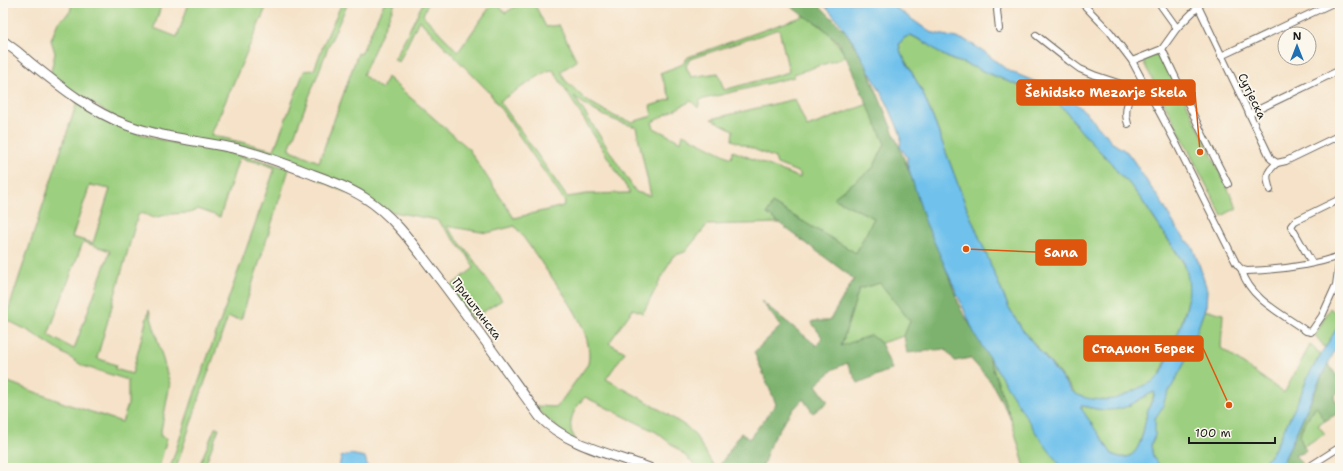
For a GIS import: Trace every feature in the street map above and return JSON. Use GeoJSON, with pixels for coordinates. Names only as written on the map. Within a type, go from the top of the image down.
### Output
{"type":"FeatureCollection","features":[{"type":"Feature","properties":{"kind":"street"},"geometry":{"type":"LineString","coordinates":[[1000,3],[997,10],[1000,29]]}},
{"type":"Feature","properties":{"kind":"street"},"geometry":{"type":"LineString","coordinates":[[1082,3],[1110,32],[1132,61],[1177,145],[1236,263],[1251,289],[1261,300],[1306,331],[1311,332],[1322,316],[1336,285],[1340,256],[1292,267],[1242,271]]}},
{"type":"Feature","properties":{"kind":"street"},"geometry":{"type":"LineString","coordinates":[[1159,3],[1177,28]]}},
{"type":"Feature","properties":{"kind":"street"},"geometry":{"type":"LineString","coordinates":[[1221,56],[1333,3]]}},
{"type":"Feature","properties":{"kind":"street"},"geometry":{"type":"LineString","coordinates":[[1132,61],[1162,49],[1177,28],[1200,5]]}},
{"type":"Feature","properties":{"kind":"street","name":"Сутјеска"},"geometry":{"type":"LineString","coordinates":[[1200,5],[1221,56],[1249,114],[1271,159],[1277,163]]}},
{"type":"Feature","properties":{"kind":"street"},"geometry":{"type":"LineString","coordinates":[[1036,35],[1080,69],[1120,85],[1133,87],[1144,82]]}},
{"type":"Feature","properties":{"kind":"street","name":"Приштинска"},"geometry":{"type":"LineString","coordinates":[[3,41],[58,84],[109,118],[155,133],[238,149],[284,163],[349,188],[366,198],[399,228],[425,260],[468,316],[548,426],[575,441],[649,468]]}},
{"type":"Feature","properties":{"kind":"street"},"geometry":{"type":"LineString","coordinates":[[1162,49],[1228,184]]}},
{"type":"Feature","properties":{"kind":"street"},"geometry":{"type":"LineString","coordinates":[[1249,114],[1340,70]]}},
{"type":"Feature","properties":{"kind":"street"},"geometry":{"type":"LineString","coordinates":[[1128,124],[1126,112],[1127,103],[1133,87]]}},
{"type":"Feature","properties":{"kind":"street"},"geometry":{"type":"LineString","coordinates":[[1270,190],[1267,178],[1268,173],[1277,163],[1286,161],[1340,135]]}},
{"type":"Feature","properties":{"kind":"street"},"geometry":{"type":"LineString","coordinates":[[1312,263],[1291,226],[1295,221],[1340,199]]}},
{"type":"Feature","properties":{"kind":"street"},"geometry":{"type":"LineString","coordinates":[[1307,468],[1340,447]]}},
{"type":"Feature","properties":{"kind":"green space"},"geometry":{"type":"Polygon","coordinates":[[[72,3],[162,3],[154,28],[177,37],[189,3],[268,3],[211,135],[274,150],[304,71],[314,70],[342,3],[348,3],[329,45],[289,149],[319,162],[358,53],[361,54],[384,3],[395,3],[363,75],[382,89],[387,77],[468,148],[514,218],[563,206],[565,202],[489,92],[419,20],[399,62],[394,60],[423,3],[428,3],[423,15],[458,52],[492,4],[491,3],[497,3],[505,13],[521,3],[534,3],[546,27],[559,25],[577,61],[561,71],[565,80],[586,100],[616,117],[632,122],[652,116],[650,106],[671,99],[660,73],[683,64],[688,57],[804,16],[818,24],[828,33],[846,57],[794,74],[794,77],[700,100],[698,108],[691,101],[652,122],[654,128],[681,142],[683,134],[731,158],[733,151],[800,178],[800,173],[777,164],[775,158],[732,140],[733,130],[711,119],[795,99],[807,127],[868,104],[885,144],[873,168],[833,198],[874,218],[856,253],[772,203],[767,214],[780,223],[707,225],[685,252],[673,256],[643,313],[633,309],[609,343],[625,352],[606,379],[651,404],[687,427],[695,435],[715,468],[698,468],[656,432],[585,397],[577,407],[571,420],[571,430],[576,441],[567,437],[534,406],[557,407],[588,364],[589,352],[587,340],[583,327],[562,291],[515,226],[487,233],[446,226],[470,255],[502,300],[472,319],[448,288],[474,268],[468,256],[437,220],[383,210],[276,159],[125,124],[50,76],[55,53],[51,40],[58,22],[70,12],[72,3]],[[779,29],[690,59],[686,66],[691,77],[718,73],[724,90],[789,72],[779,29]],[[553,70],[547,71],[500,101],[567,197],[587,194],[630,193],[553,70]],[[574,96],[636,192],[651,196],[636,127],[598,113],[574,96]]]}},
{"type":"Feature","properties":{"kind":"green space"},"geometry":{"type":"Polygon","coordinates":[[[786,3],[817,3],[846,32],[865,63],[922,203],[961,310],[986,350],[1011,419],[991,382],[970,358],[955,361],[945,349],[907,353],[904,336],[910,321],[880,283],[859,289],[841,346],[871,335],[881,343],[892,369],[858,383],[847,363],[834,369],[816,385],[828,402],[813,413],[803,399],[789,414],[771,442],[762,468],[718,468],[741,433],[749,439],[776,404],[754,352],[781,326],[761,301],[817,346],[822,337],[812,323],[813,321],[829,321],[854,279],[767,214],[772,203],[856,253],[874,218],[833,198],[873,168],[885,144],[838,42],[820,25],[786,3]]]}},
{"type":"Feature","properties":{"kind":"green space"},"geometry":{"type":"Polygon","coordinates":[[[910,35],[928,44],[952,60],[963,63],[1054,100],[1066,111],[1080,130],[1128,182],[1184,264],[1190,283],[1189,297],[1179,331],[1158,379],[1127,402],[1087,401],[1076,394],[1022,329],[1008,306],[966,206],[922,91],[901,53],[899,44],[904,38],[910,35]]]}},
{"type":"Feature","properties":{"kind":"green space"},"geometry":{"type":"Polygon","coordinates":[[[1163,54],[1237,208],[1222,216],[1142,59],[1152,55],[1163,54]]]}},
{"type":"Feature","properties":{"kind":"green space"},"geometry":{"type":"Polygon","coordinates":[[[77,102],[100,117],[125,129],[179,144],[209,148],[289,169],[241,320],[228,317],[176,468],[170,468],[194,395],[275,168],[239,158],[220,217],[198,209],[190,213],[171,214],[153,218],[142,213],[138,215],[97,358],[116,365],[115,369],[132,374],[149,310],[170,384],[160,436],[167,438],[159,468],[3,468],[3,380],[67,404],[122,422],[128,405],[128,380],[83,366],[29,331],[3,318],[3,313],[7,314],[77,102]],[[90,185],[72,237],[93,243],[110,189],[90,185]],[[83,242],[48,335],[74,349],[110,251],[83,242]]]}},
{"type":"Feature","properties":{"kind":"green space"},"geometry":{"type":"Polygon","coordinates":[[[880,283],[910,321],[904,336],[881,343],[871,335],[841,347],[859,289],[880,283]]]}},
{"type":"Feature","properties":{"kind":"green space"},"geometry":{"type":"Polygon","coordinates":[[[1330,308],[1339,316],[1340,323],[1325,348],[1315,335],[1330,308]]]}},
{"type":"Feature","properties":{"kind":"green space"},"geometry":{"type":"Polygon","coordinates":[[[1204,311],[1212,311],[1223,314],[1221,348],[1284,393],[1310,345],[1321,354],[1308,376],[1300,397],[1275,448],[1269,457],[1257,468],[1165,468],[1158,464],[1153,457],[1151,445],[1154,439],[1155,418],[1184,364],[1204,311]]]}},
{"type":"Feature","properties":{"kind":"green space"},"geometry":{"type":"Polygon","coordinates":[[[986,350],[1064,468],[1025,468],[1011,419],[986,350]]]}},
{"type":"Feature","properties":{"kind":"green space"},"geometry":{"type":"Polygon","coordinates":[[[1328,363],[1340,381],[1340,389],[1334,397],[1340,408],[1340,412],[1325,421],[1316,406],[1302,427],[1302,444],[1306,450],[1303,453],[1295,455],[1304,467],[1277,468],[1284,460],[1328,363]]]}},
{"type":"Feature","properties":{"kind":"green space"},"geometry":{"type":"Polygon","coordinates":[[[1154,392],[1155,393],[1147,413],[1142,438],[1134,452],[1129,456],[1121,457],[1112,454],[1083,412],[1081,406],[1102,410],[1126,407],[1154,392]]]}},
{"type":"Feature","properties":{"kind":"green space"},"geometry":{"type":"Polygon","coordinates":[[[1316,405],[1325,421],[1318,425],[1325,434],[1304,446],[1300,439],[1300,432],[1316,405]]]}},
{"type":"Feature","properties":{"kind":"green space"},"geometry":{"type":"Polygon","coordinates":[[[215,428],[219,428],[204,468],[198,468],[215,428]]]}},
{"type":"Feature","properties":{"kind":"water"},"geometry":{"type":"Polygon","coordinates":[[[820,3],[889,3],[930,32],[965,40],[982,50],[1007,70],[1065,94],[1089,115],[1111,142],[1127,152],[1133,160],[1162,203],[1177,229],[1193,248],[1207,290],[1206,306],[1184,364],[1165,399],[1162,408],[1155,418],[1155,435],[1151,445],[1153,457],[1158,464],[1165,468],[1062,468],[1038,436],[975,335],[925,221],[907,163],[907,157],[900,147],[900,133],[888,105],[853,42],[826,7],[820,3]],[[911,35],[904,38],[899,44],[901,53],[922,91],[966,206],[1008,306],[1022,329],[1072,391],[1089,399],[1106,400],[1118,398],[1154,381],[1163,369],[1183,319],[1189,286],[1184,263],[1141,199],[1128,182],[1080,130],[1066,111],[1054,100],[953,60],[911,35]],[[1154,392],[1120,409],[1095,409],[1081,406],[1112,454],[1121,457],[1129,456],[1134,452],[1142,438],[1147,413],[1155,393],[1154,392]]]}},
{"type":"Feature","properties":{"kind":"water"},"geometry":{"type":"Polygon","coordinates":[[[1340,323],[1340,341],[1321,377],[1284,460],[1277,468],[1257,468],[1269,457],[1275,448],[1300,397],[1308,376],[1340,323]]]}},
{"type":"Feature","properties":{"kind":"water"},"geometry":{"type":"Polygon","coordinates":[[[350,454],[365,457],[368,468],[339,468],[341,457],[350,454]]]}},
{"type":"Feature","properties":{"kind":"place","name":"Šehidsko Mezarje Skela"},"geometry":{"type":"Point","coordinates":[1200,152]}},
{"type":"Feature","properties":{"kind":"place","name":"Sana"},"geometry":{"type":"Point","coordinates":[966,249]}},
{"type":"Feature","properties":{"kind":"place","name":"Стадион Берек"},"geometry":{"type":"Point","coordinates":[1229,405]}}]}
